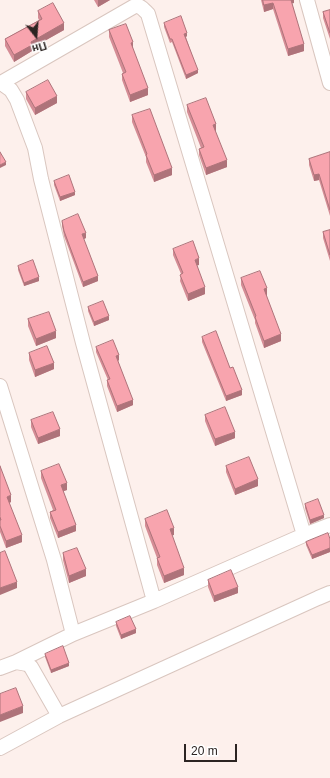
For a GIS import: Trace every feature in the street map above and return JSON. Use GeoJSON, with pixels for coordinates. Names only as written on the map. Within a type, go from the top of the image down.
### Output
{"type":"FeatureCollection","features":[{"type":"Feature","properties":{"kind":"street"},"geometry":{"type":"LineString","coordinates":[[307,0],[330,83]]}},
{"type":"Feature","properties":{"kind":"street"},"geometry":{"type":"LineString","coordinates":[[154,601],[85,351],[41,179],[35,148],[17,100],[11,90],[0,83],[132,6],[136,5],[141,7],[148,14],[304,535]]}},
{"type":"Feature","properties":{"kind":"street"},"geometry":{"type":"LineString","coordinates":[[0,386],[54,560],[73,634]]}},
{"type":"Feature","properties":{"kind":"street"},"geometry":{"type":"LineString","coordinates":[[0,668],[16,662],[73,634],[154,601],[330,525]]}},
{"type":"Feature","properties":{"kind":"street"},"geometry":{"type":"LineString","coordinates":[[0,748],[59,716],[330,593]]}},
{"type":"Feature","properties":{"kind":"street"},"geometry":{"type":"LineString","coordinates":[[16,662],[27,664],[31,667],[59,716]]}},
{"type":"Feature","properties":{"kind":"building"},"geometry":{"type":"Polygon","coordinates":[[[263,0],[291,0],[304,44],[288,49],[273,3],[264,5],[263,0]]]}},
{"type":"Feature","properties":{"kind":"building"},"geometry":{"type":"Polygon","coordinates":[[[53,3],[64,23],[31,42],[32,45],[14,55],[5,39],[42,19],[38,11],[53,3]]]}},
{"type":"Feature","properties":{"kind":"building"},"geometry":{"type":"Polygon","coordinates":[[[330,10],[330,33],[323,12],[330,10]]]}},
{"type":"Feature","properties":{"kind":"building"},"geometry":{"type":"Polygon","coordinates":[[[181,16],[187,33],[184,34],[198,70],[186,75],[164,23],[181,16]]]}},
{"type":"Feature","properties":{"kind":"building"},"geometry":{"type":"Polygon","coordinates":[[[126,24],[133,42],[131,43],[148,88],[130,95],[122,74],[126,72],[109,30],[126,24]]]}},
{"type":"Feature","properties":{"kind":"building"},"geometry":{"type":"Polygon","coordinates":[[[48,80],[57,96],[35,108],[26,92],[48,80]]]}},
{"type":"Feature","properties":{"kind":"building"},"geometry":{"type":"Polygon","coordinates":[[[206,98],[216,124],[213,125],[227,160],[206,168],[199,149],[204,147],[187,105],[206,98]]]}},
{"type":"Feature","properties":{"kind":"building"},"geometry":{"type":"Polygon","coordinates":[[[150,109],[172,168],[154,175],[132,115],[150,109]]]}},
{"type":"Feature","properties":{"kind":"building"},"geometry":{"type":"Polygon","coordinates":[[[0,152],[6,162],[0,165],[0,152]]]}},
{"type":"Feature","properties":{"kind":"building"},"geometry":{"type":"Polygon","coordinates":[[[330,152],[330,210],[319,174],[314,175],[309,159],[330,152]]]}},
{"type":"Feature","properties":{"kind":"building"},"geometry":{"type":"Polygon","coordinates":[[[69,175],[75,192],[60,197],[54,181],[69,175]]]}},
{"type":"Feature","properties":{"kind":"building"},"geometry":{"type":"Polygon","coordinates":[[[78,214],[86,233],[82,234],[98,276],[83,282],[64,231],[62,221],[78,214]]]}},
{"type":"Feature","properties":{"kind":"building"},"geometry":{"type":"Polygon","coordinates":[[[330,230],[330,255],[323,232],[330,230]]]}},
{"type":"Feature","properties":{"kind":"building"},"geometry":{"type":"Polygon","coordinates":[[[193,241],[199,258],[195,260],[205,287],[188,294],[180,275],[183,273],[173,249],[193,241]]]}},
{"type":"Feature","properties":{"kind":"building"},"geometry":{"type":"Polygon","coordinates":[[[33,260],[39,277],[24,283],[18,266],[33,260]]]}},
{"type":"Feature","properties":{"kind":"building"},"geometry":{"type":"Polygon","coordinates":[[[260,271],[267,288],[264,289],[281,334],[264,341],[241,278],[260,271]]]}},
{"type":"Feature","properties":{"kind":"building"},"geometry":{"type":"Polygon","coordinates":[[[103,301],[109,316],[94,322],[88,307],[103,301]]]}},
{"type":"Feature","properties":{"kind":"building"},"geometry":{"type":"Polygon","coordinates":[[[49,312],[56,331],[36,339],[28,319],[49,312]]]}},
{"type":"Feature","properties":{"kind":"building"},"geometry":{"type":"Polygon","coordinates":[[[216,331],[230,368],[233,367],[242,390],[226,396],[202,337],[216,331]]]}},
{"type":"Feature","properties":{"kind":"building"},"geometry":{"type":"Polygon","coordinates":[[[113,340],[119,355],[116,356],[133,400],[117,406],[107,380],[110,379],[96,347],[113,340]]]}},
{"type":"Feature","properties":{"kind":"building"},"geometry":{"type":"Polygon","coordinates":[[[47,346],[54,363],[35,370],[29,353],[47,346]]]}},
{"type":"Feature","properties":{"kind":"building"},"geometry":{"type":"Polygon","coordinates":[[[225,407],[235,432],[215,439],[205,415],[225,407]]]}},
{"type":"Feature","properties":{"kind":"building"},"geometry":{"type":"Polygon","coordinates":[[[53,412],[60,429],[38,438],[31,420],[53,412]]]}},
{"type":"Feature","properties":{"kind":"building"},"geometry":{"type":"Polygon","coordinates":[[[249,457],[258,479],[235,489],[226,466],[249,457]]]}},
{"type":"Feature","properties":{"kind":"building"},"geometry":{"type":"Polygon","coordinates":[[[59,464],[67,483],[61,485],[76,525],[58,532],[50,512],[56,510],[41,471],[59,464]]]}},
{"type":"Feature","properties":{"kind":"building"},"geometry":{"type":"Polygon","coordinates":[[[0,466],[11,495],[7,497],[22,535],[6,541],[0,526],[0,466]]]}},
{"type":"Feature","properties":{"kind":"building"},"geometry":{"type":"Polygon","coordinates":[[[318,499],[324,515],[310,520],[305,504],[318,499]]]}},
{"type":"Feature","properties":{"kind":"building"},"geometry":{"type":"Polygon","coordinates":[[[167,510],[174,528],[170,529],[184,568],[164,576],[157,558],[160,557],[145,519],[167,510]]]}},
{"type":"Feature","properties":{"kind":"building"},"geometry":{"type":"Polygon","coordinates":[[[328,533],[330,548],[312,555],[306,542],[328,533]]]}},
{"type":"Feature","properties":{"kind":"building"},"geometry":{"type":"Polygon","coordinates":[[[77,548],[86,569],[69,576],[63,553],[77,548]]]}},
{"type":"Feature","properties":{"kind":"building"},"geometry":{"type":"Polygon","coordinates":[[[5,551],[17,582],[0,588],[0,553],[5,551]]]}},
{"type":"Feature","properties":{"kind":"building"},"geometry":{"type":"Polygon","coordinates":[[[231,570],[238,587],[214,596],[208,580],[231,570]]]}},
{"type":"Feature","properties":{"kind":"building"},"geometry":{"type":"Polygon","coordinates":[[[130,616],[136,629],[121,635],[116,622],[130,616]]]}},
{"type":"Feature","properties":{"kind":"building"},"geometry":{"type":"Polygon","coordinates":[[[63,646],[69,663],[51,670],[45,654],[63,646]]]}},
{"type":"Feature","properties":{"kind":"building"},"geometry":{"type":"Polygon","coordinates":[[[16,688],[23,706],[0,715],[0,694],[16,688]]]}}]}
